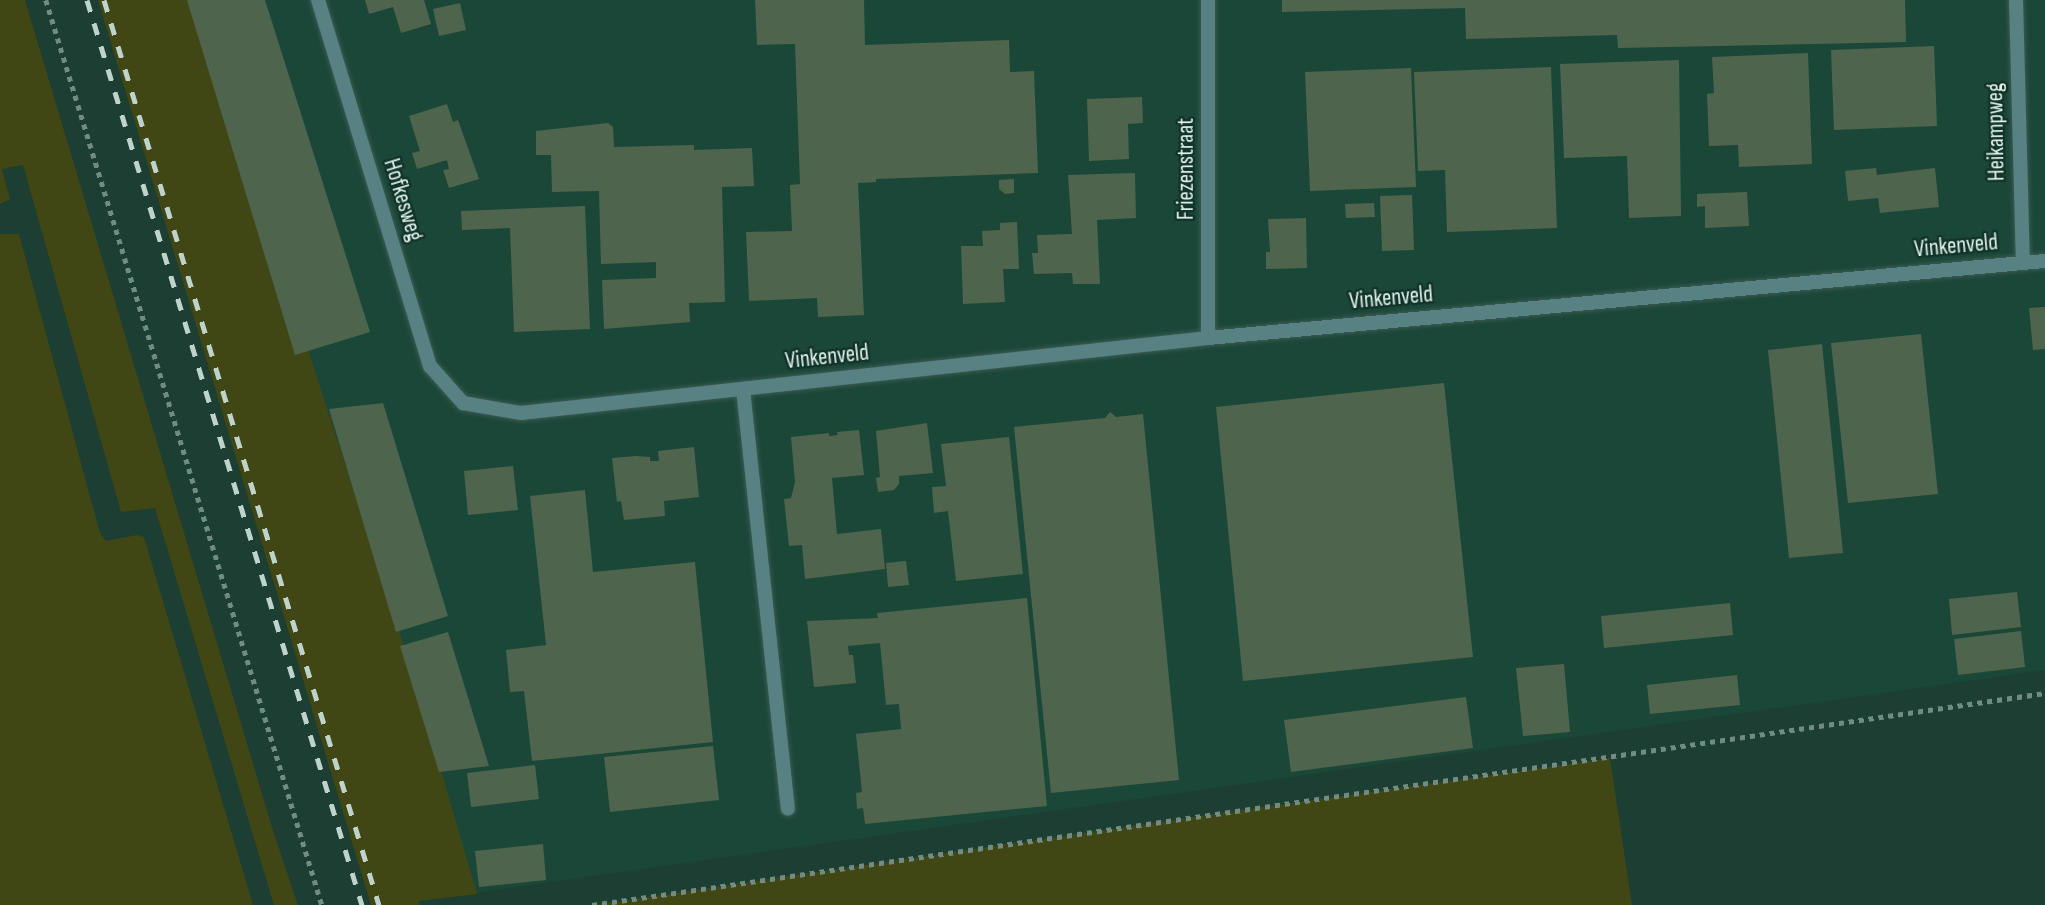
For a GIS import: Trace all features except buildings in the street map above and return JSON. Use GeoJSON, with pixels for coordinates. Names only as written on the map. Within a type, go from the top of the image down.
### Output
{"type":"FeatureCollection","features":[{"type":"Feature","properties":{"kind":"street","name":"Hofkesweg"},"geometry":{"type":"LineString","coordinates":[[318,0],[430,366],[463,403]]}},
{"type":"Feature","properties":{"kind":"street","name":"Friezenstraat"},"geometry":{"type":"LineString","coordinates":[[1208,0],[1208,338]]}},
{"type":"Feature","properties":{"kind":"street","name":"Heikampweg"},"geometry":{"type":"LineString","coordinates":[[2016,0],[2023,263]]}},
{"type":"Feature","properties":{"kind":"street","name":"Vinkenveld"},"geometry":{"type":"LineString","coordinates":[[463,403],[521,413],[1208,338],[2045,261]]}},
{"type":"Feature","properties":{"kind":"street"},"geometry":{"type":"LineString","coordinates":[[743,389],[788,809]]}},
{"type":"Feature","properties":{"kind":"path"},"geometry":{"type":"LineString","coordinates":[[46,0],[323,905]]}},
{"type":"Feature","properties":{"kind":"path"},"geometry":{"type":"LineString","coordinates":[[592,905],[2045,693]]}},
{"type":"Feature","properties":{"kind":"shaded area"},"geometry":{"type":"Polygon","coordinates":[[[0,0],[25,0],[271,824],[298,905],[274,905],[155,508],[121,512],[23,165],[2,169],[10,199],[0,204],[0,0]]]}},
{"type":"Feature","properties":{"kind":"shaded area"},"geometry":{"type":"Polygon","coordinates":[[[98,0],[195,0],[413,674],[477,894],[419,901],[419,905],[371,905],[98,0]]]}},
{"type":"Feature","properties":{"kind":"shaded area"},"geometry":{"type":"Polygon","coordinates":[[[182,0],[2045,0],[2045,670],[452,896],[182,0]]]}},
{"type":"Feature","properties":{"kind":"shaded area"},"geometry":{"type":"Polygon","coordinates":[[[0,234],[19,234],[100,533],[106,541],[137,535],[144,537],[253,905],[0,905],[0,234]]]}},
{"type":"Feature","properties":{"kind":"shaded area"},"geometry":{"type":"Polygon","coordinates":[[[1610,758],[1632,905],[592,905],[1193,817],[1610,758]]]}},
{"type":"Feature","properties":{"kind":"railway"},"geometry":{"type":"LineString","coordinates":[[87,0],[362,905]]}},
{"type":"Feature","properties":{"kind":"railway"},"geometry":{"type":"LineString","coordinates":[[104,0],[379,905]]}}]}
